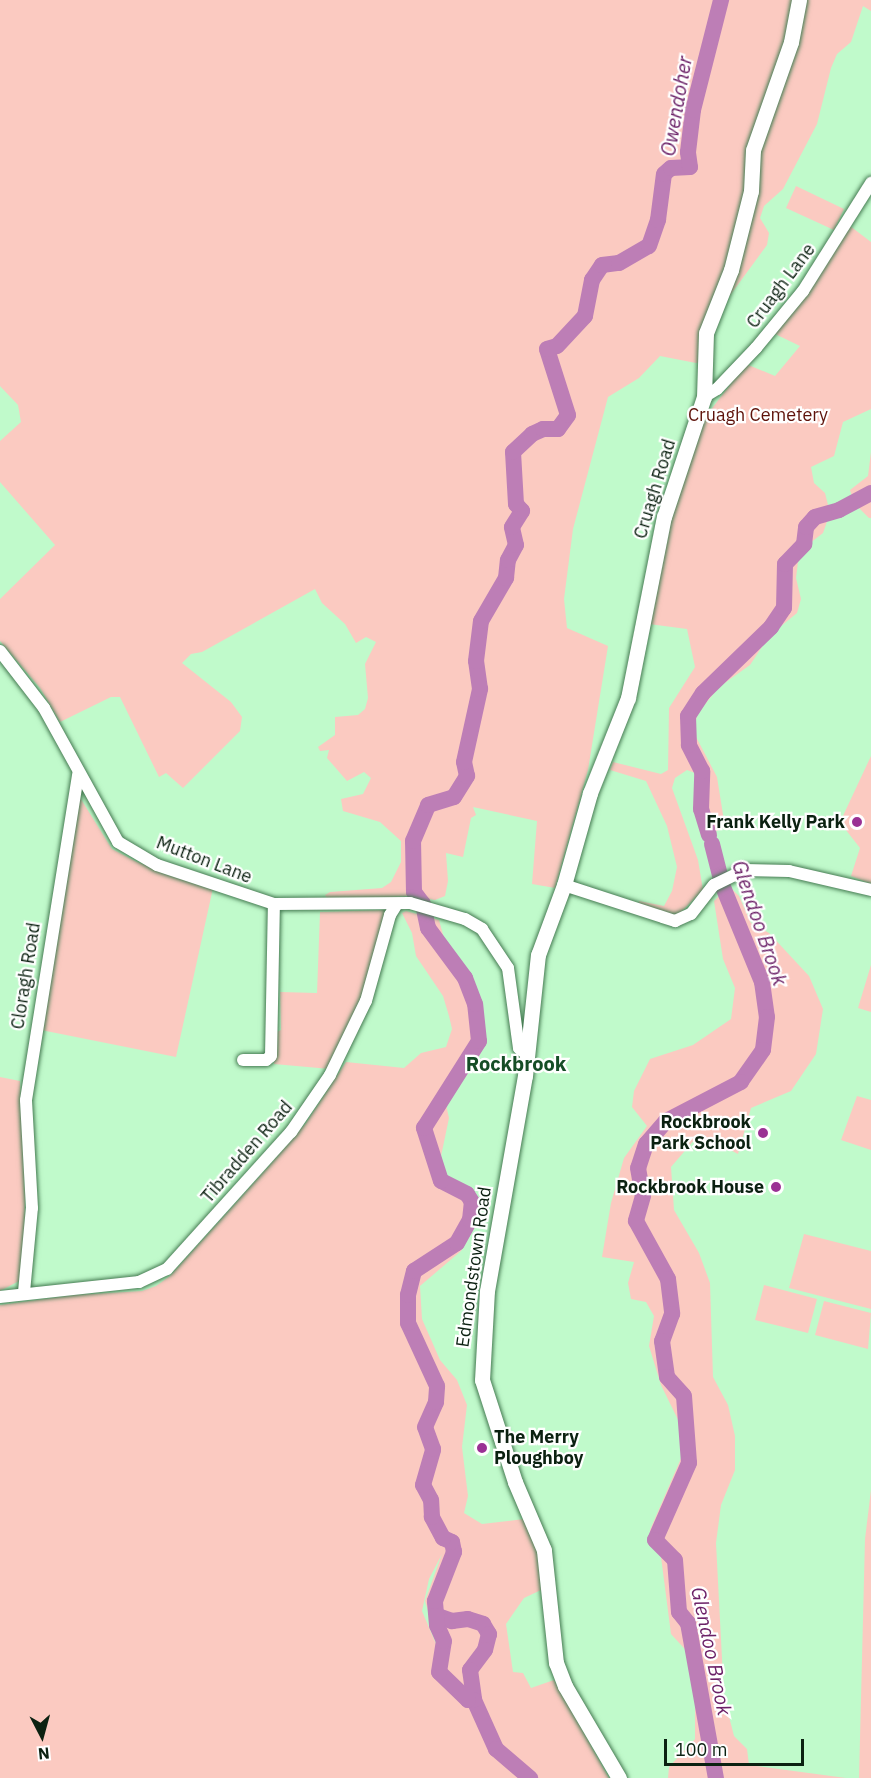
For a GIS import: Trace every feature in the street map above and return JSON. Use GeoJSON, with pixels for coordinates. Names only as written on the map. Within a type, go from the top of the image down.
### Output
{"type":"FeatureCollection","features":[{"type":"Feature","properties":{"kind":"main road","name":"Cruagh Road"},"geometry":{"type":"LineString","coordinates":[[564,885],[590,793],[628,698],[661,528],[704,397],[706,333],[731,270],[751,191],[753,150],[791,42],[799,0]]}},
{"type":"Feature","properties":{"kind":"main road","name":"Edmondstown Road"},"geometry":{"type":"LineString","coordinates":[[564,885],[538,955],[527,1055],[487,1291],[482,1380],[515,1482],[545,1557],[556,1663],[565,1686],[619,1778]]}},
{"type":"Feature","properties":{"kind":"street","name":"Cruagh Lane"},"geometry":{"type":"LineString","coordinates":[[704,397],[717,389],[756,348],[803,291],[871,183]]}},
{"type":"Feature","properties":{"kind":"street","name":"Mutton Lane"},"geometry":{"type":"LineString","coordinates":[[0,651],[44,708],[78,774],[118,842],[157,865],[274,904],[403,903]]}},
{"type":"Feature","properties":{"kind":"street","name":"Cloragh Road"},"geometry":{"type":"LineString","coordinates":[[24,1292],[32,1198],[26,1100],[78,774]]}},
{"type":"Feature","properties":{"kind":"street"},"geometry":{"type":"LineString","coordinates":[[564,885],[675,921],[691,914],[726,877],[746,870],[789,871],[871,890]]}},
{"type":"Feature","properties":{"kind":"street"},"geometry":{"type":"LineString","coordinates":[[403,903],[436,908],[482,929],[508,968],[519,1048],[527,1055]]}},
{"type":"Feature","properties":{"kind":"street","name":"Tibradden Road"},"geometry":{"type":"LineString","coordinates":[[0,1297],[24,1292],[138,1282],[167,1269],[291,1132],[331,1074],[366,1001],[392,908],[403,903]]}},
{"type":"Feature","properties":{"kind":"street"},"geometry":{"type":"LineString","coordinates":[[243,1060],[266,1060],[271,1056],[274,904]]}},
{"type":"Feature","properties":{"kind":"green space"},"geometry":{"type":"Polygon","coordinates":[[[0,0],[871,0],[871,11],[863,6],[851,42],[837,54],[831,68],[817,124],[783,189],[764,206],[760,218],[769,233],[767,245],[723,305],[711,339],[710,360],[696,363],[660,356],[639,378],[608,397],[573,529],[564,599],[567,628],[608,646],[588,770],[555,888],[532,884],[537,821],[473,807],[476,815],[471,818],[463,857],[446,853],[448,881],[445,896],[435,900],[410,896],[328,900],[325,895],[330,892],[382,888],[391,882],[401,862],[401,841],[380,822],[343,811],[341,799],[363,794],[371,778],[364,772],[347,781],[327,758],[329,750],[320,751],[318,747],[335,735],[335,717],[358,715],[365,709],[368,698],[365,664],[376,642],[366,637],[356,643],[345,624],[322,603],[315,589],[202,652],[191,654],[182,663],[231,702],[242,717],[240,731],[183,788],[166,773],[159,777],[120,697],[111,697],[60,722],[40,688],[0,641],[0,599],[55,545],[0,482],[0,441],[21,422],[18,405],[0,386],[0,0]]]}},
{"type":"Feature","properties":{"kind":"green space"},"geometry":{"type":"Polygon","coordinates":[[[796,186],[844,209],[834,230],[786,208],[796,186]]]}},
{"type":"Feature","properties":{"kind":"green space","name":"Cruagh Cemetery"},"geometry":{"type":"Polygon","coordinates":[[[850,226],[871,242],[871,409],[843,422],[834,456],[811,467],[814,483],[825,493],[830,513],[823,533],[805,547],[798,562],[796,578],[801,599],[797,613],[769,636],[750,665],[719,687],[697,714],[694,733],[717,777],[725,827],[712,833],[708,828],[695,773],[687,770],[675,778],[672,788],[698,860],[703,890],[677,916],[637,908],[639,901],[664,906],[672,891],[677,867],[667,826],[646,781],[610,770],[613,762],[661,774],[668,770],[669,708],[695,667],[687,629],[649,624],[657,564],[696,438],[706,416],[746,364],[775,376],[800,346],[773,333],[817,277],[850,226]]]}},
{"type":"Feature","properties":{"kind":"green space"},"geometry":{"type":"Polygon","coordinates":[[[871,452],[871,518],[869,518],[854,503],[850,490],[868,476],[871,452]]]}},
{"type":"Feature","properties":{"kind":"green space","name":"Frank Kelly Park"},"geometry":{"type":"Polygon","coordinates":[[[871,756],[871,884],[851,876],[860,848],[842,825],[842,818],[871,756]]]}},
{"type":"Feature","properties":{"kind":"green space"},"geometry":{"type":"Polygon","coordinates":[[[79,796],[112,849],[137,862],[213,888],[176,1057],[41,1030],[79,796]]]}},
{"type":"Feature","properties":{"kind":"green space"},"geometry":{"type":"Polygon","coordinates":[[[729,886],[739,896],[751,923],[769,933],[809,976],[823,1009],[816,1054],[791,1091],[751,1108],[738,1154],[709,1139],[695,1139],[671,1167],[674,1210],[699,1253],[710,1283],[713,1377],[728,1405],[735,1436],[735,1470],[721,1505],[716,1543],[724,1697],[734,1736],[747,1749],[749,1765],[846,1778],[668,1778],[669,1767],[695,1739],[695,1675],[693,1658],[671,1634],[661,1557],[650,1530],[685,1449],[682,1428],[661,1385],[649,1346],[654,1316],[646,1302],[631,1299],[628,1283],[634,1262],[602,1257],[611,1203],[624,1158],[647,1126],[632,1107],[634,1091],[650,1059],[693,1045],[731,1019],[735,988],[723,959],[714,901],[729,886]]]}},
{"type":"Feature","properties":{"kind":"green space"},"geometry":{"type":"Polygon","coordinates":[[[385,910],[366,985],[330,1069],[274,1064],[274,1033],[281,1030],[280,992],[317,993],[320,912],[385,910]]]}},
{"type":"Feature","properties":{"kind":"green space"},"geometry":{"type":"Polygon","coordinates":[[[406,911],[439,920],[452,967],[481,1012],[479,1058],[445,1100],[449,1118],[440,1161],[443,1180],[473,1194],[476,1207],[472,1232],[461,1251],[420,1286],[422,1319],[440,1360],[457,1380],[467,1405],[462,1447],[468,1496],[464,1513],[482,1524],[524,1519],[538,1549],[541,1590],[524,1598],[506,1624],[513,1672],[523,1673],[531,1688],[554,1680],[609,1778],[0,1778],[0,1305],[74,1295],[142,1291],[156,1286],[170,1276],[306,1123],[346,1062],[404,1068],[421,1053],[446,1047],[452,1029],[443,996],[416,956],[412,933],[402,913],[406,911]],[[442,1554],[429,1579],[422,1611],[436,1644],[437,1677],[438,1644],[425,1601],[442,1554]]]}},
{"type":"Feature","properties":{"kind":"green space"},"geometry":{"type":"Polygon","coordinates":[[[871,965],[871,1012],[858,1008],[871,965]]]}},
{"type":"Feature","properties":{"kind":"green space"},"geometry":{"type":"Polygon","coordinates":[[[0,1077],[20,1081],[25,1197],[24,1264],[19,1281],[0,1291],[0,1077]]]}},
{"type":"Feature","properties":{"kind":"green space"},"geometry":{"type":"Polygon","coordinates":[[[857,1096],[871,1100],[871,1150],[841,1140],[857,1096]]]}},
{"type":"Feature","properties":{"kind":"green space"},"geometry":{"type":"Polygon","coordinates":[[[804,1234],[871,1251],[871,1309],[789,1288],[804,1234]]]}},
{"type":"Feature","properties":{"kind":"green space"},"geometry":{"type":"Polygon","coordinates":[[[764,1285],[817,1299],[808,1333],[755,1320],[764,1285]]]}},
{"type":"Feature","properties":{"kind":"green space"},"geometry":{"type":"Polygon","coordinates":[[[824,1301],[871,1313],[868,1349],[815,1335],[824,1301]]]}},
{"type":"Feature","properties":{"kind":"green space"},"geometry":{"type":"Polygon","coordinates":[[[871,1490],[871,1778],[859,1778],[865,1539],[871,1490]]]}},
{"type":"Feature","properties":{"kind":"waterway","name":"Owendoher"},"geometry":{"type":"LineString","coordinates":[[474,1700],[468,1700],[439,1672],[444,1641],[437,1625],[435,1601],[454,1552],[452,1542],[443,1538],[432,1517],[431,1500],[423,1485],[433,1449],[425,1427],[436,1402],[437,1386],[408,1323],[408,1295],[414,1271],[457,1243],[470,1220],[472,1202],[467,1194],[441,1181],[424,1128],[479,1041],[475,1004],[465,978],[428,928],[423,904],[414,892],[413,841],[428,805],[454,797],[467,776],[464,762],[480,689],[476,661],[481,621],[506,578],[508,560],[516,545],[512,527],[522,511],[516,504],[513,452],[532,434],[543,429],[558,429],[568,415],[547,349],[557,346],[585,316],[592,280],[602,265],[619,263],[649,246],[658,220],[664,174],[671,168],[690,167],[688,152],[693,110],[721,0]]}},
{"type":"Feature","properties":{"kind":"waterway","name":"Glendoo Brook"},"geometry":{"type":"LineString","coordinates":[[709,835],[701,809],[702,771],[689,745],[688,716],[703,693],[771,627],[784,608],[785,564],[804,544],[806,527],[815,517],[839,510],[871,493]]}},
{"type":"Feature","properties":{"kind":"waterway","name":"Glendoo Brook"},"geometry":{"type":"LineString","coordinates":[[712,844],[723,887],[762,982],[767,1017],[763,1050],[741,1082],[666,1121],[646,1144],[638,1168],[643,1196],[636,1221],[668,1279],[672,1314],[662,1341],[667,1377],[684,1396],[689,1463],[655,1540],[675,1560],[679,1612],[688,1623],[716,1778]]}},
{"type":"Feature","properties":{"kind":"waterway","name":"Owendoher"},"geometry":{"type":"LineString","coordinates":[[438,1616],[452,1621],[468,1619],[483,1624],[489,1634],[485,1650],[470,1670],[474,1700],[496,1749],[530,1778]]}},
{"type":"Feature","properties":{"kind":"place","name":"Frank Kelly Park"},"geometry":{"type":"Point","coordinates":[857,822]}},
{"type":"Feature","properties":{"kind":"place","name":"Rockbrook Park School"},"geometry":{"type":"Point","coordinates":[763,1133]}},
{"type":"Feature","properties":{"kind":"place","name":"Rockbrook House"},"geometry":{"type":"Point","coordinates":[776,1187]}},
{"type":"Feature","properties":{"kind":"place","name":"The Merry Ploughboy"},"geometry":{"type":"Point","coordinates":[482,1448]}},
{"type":"Feature","properties":{"kind":"district","name":"Rockbrook"},"geometry":{"type":"Point","coordinates":[516,1063]}}]}
